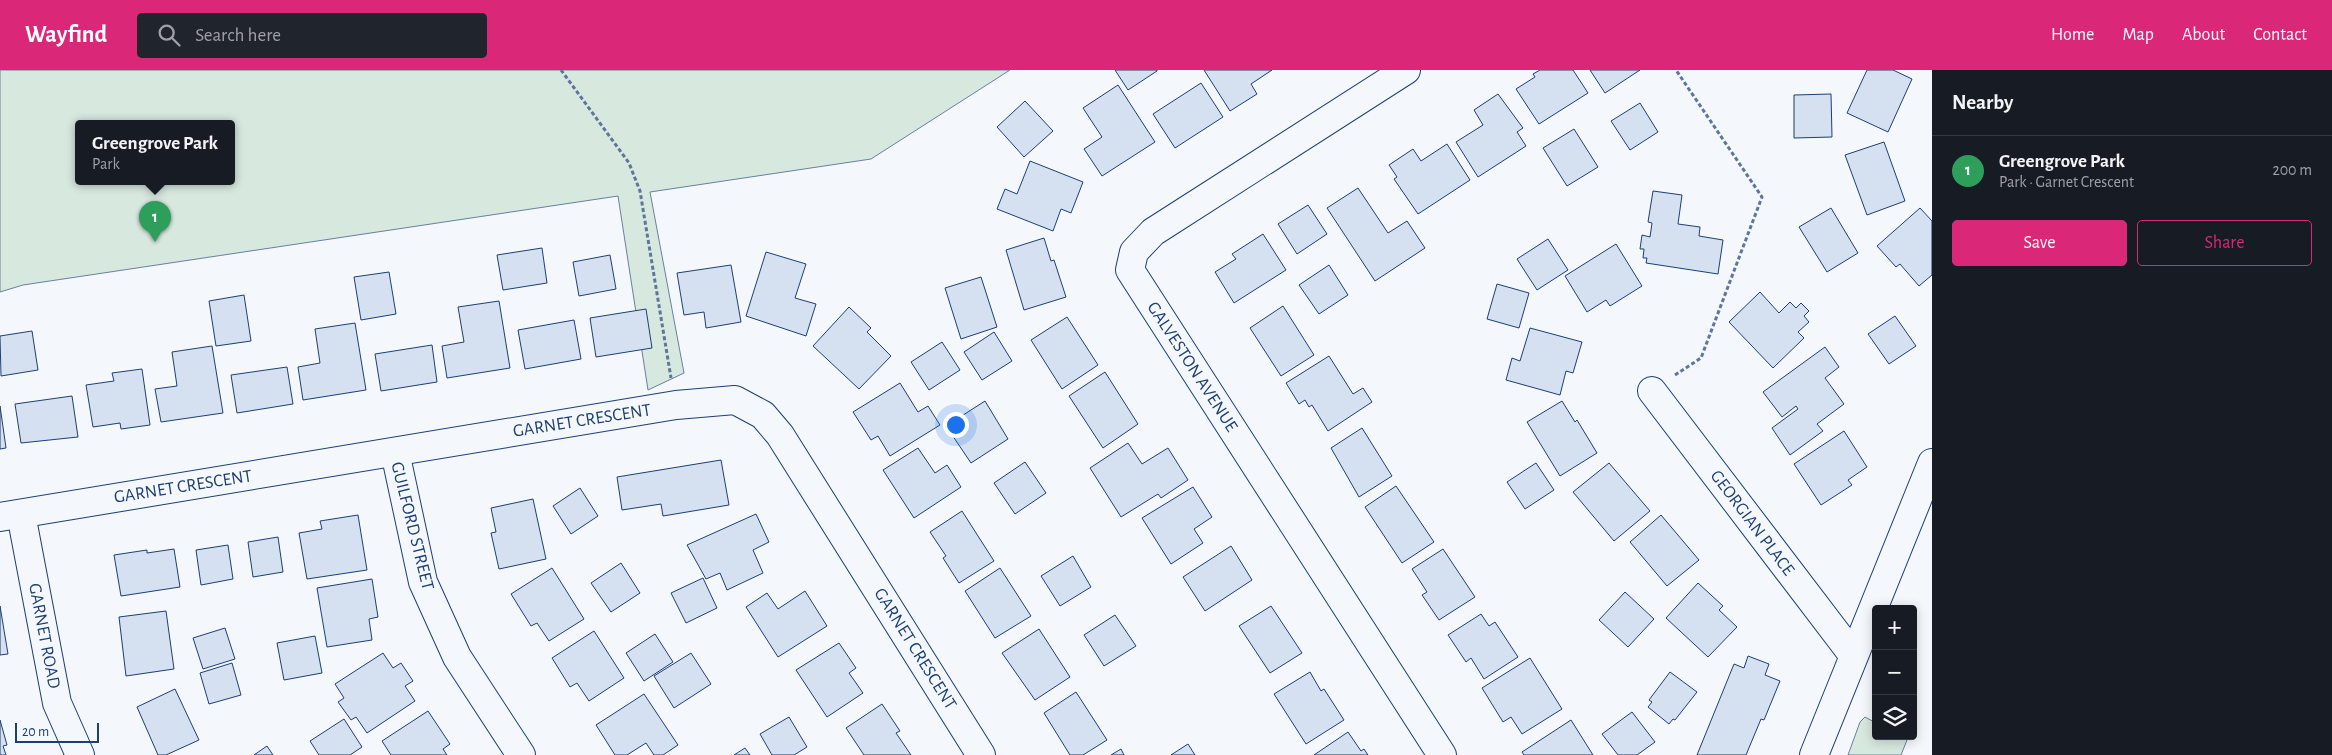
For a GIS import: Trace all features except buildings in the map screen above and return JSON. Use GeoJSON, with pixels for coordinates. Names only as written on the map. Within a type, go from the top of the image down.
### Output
{"type":"FeatureCollection","features":[{"type":"Feature","properties":{"kind":"street","name":"GALVESTON AVENUE"},"geometry":{"type":"LineString","coordinates":[[1406,70],[1153,232],[1134,252],[1130,270],[1442,755]]}},
{"type":"Feature","properties":{"kind":"street","name":"GEORGIAN PLACE"},"geometry":{"type":"LineString","coordinates":[[1652,391],[1853,655]]}},
{"type":"Feature","properties":{"kind":"street","name":"GARNET CRESCENT"},"geometry":{"type":"LineString","coordinates":[[11,516],[676,405],[736,400],[763,415],[780,435],[981,755]]}},
{"type":"Feature","properties":{"kind":"street","name":"GUILFORD STREET"},"geometry":{"type":"LineString","coordinates":[[395,452],[423,582],[457,657],[521,755]]}},
{"type":"Feature","properties":{"kind":"street"},"geometry":{"type":"LineString","coordinates":[[1814,755],[1932,463]]}},
{"type":"Feature","properties":{"kind":"street","name":"GARNET ROAD"},"geometry":{"type":"LineString","coordinates":[[11,516],[57,703],[80,755]]}},
{"type":"Feature","properties":{"kind":"path"},"geometry":{"type":"LineString","coordinates":[[561,70],[629,163],[640,190],[672,381]]}},
{"type":"Feature","properties":{"kind":"path"},"geometry":{"type":"LineString","coordinates":[[1652,391],[1701,358],[1762,197],[1676,70]]}},
{"type":"Feature","properties":{"kind":"shaded area"},"geometry":{"type":"Polygon","coordinates":[[[0,70],[1010,70],[871,159],[650,192],[684,373],[648,390],[618,196],[23,285],[0,292],[0,70]]]}},
{"type":"Feature","properties":{"kind":"shaded area"},"geometry":{"type":"Polygon","coordinates":[[[1865,717],[1872,721],[1872,740],[1907,740],[1901,755],[1848,755],[1860,722],[1865,717]]]}},
{"type":"Feature","properties":{"kind":"place","name":"Greengrove Park"},"geometry":{"type":"Point","coordinates":[155,242]}}]}
